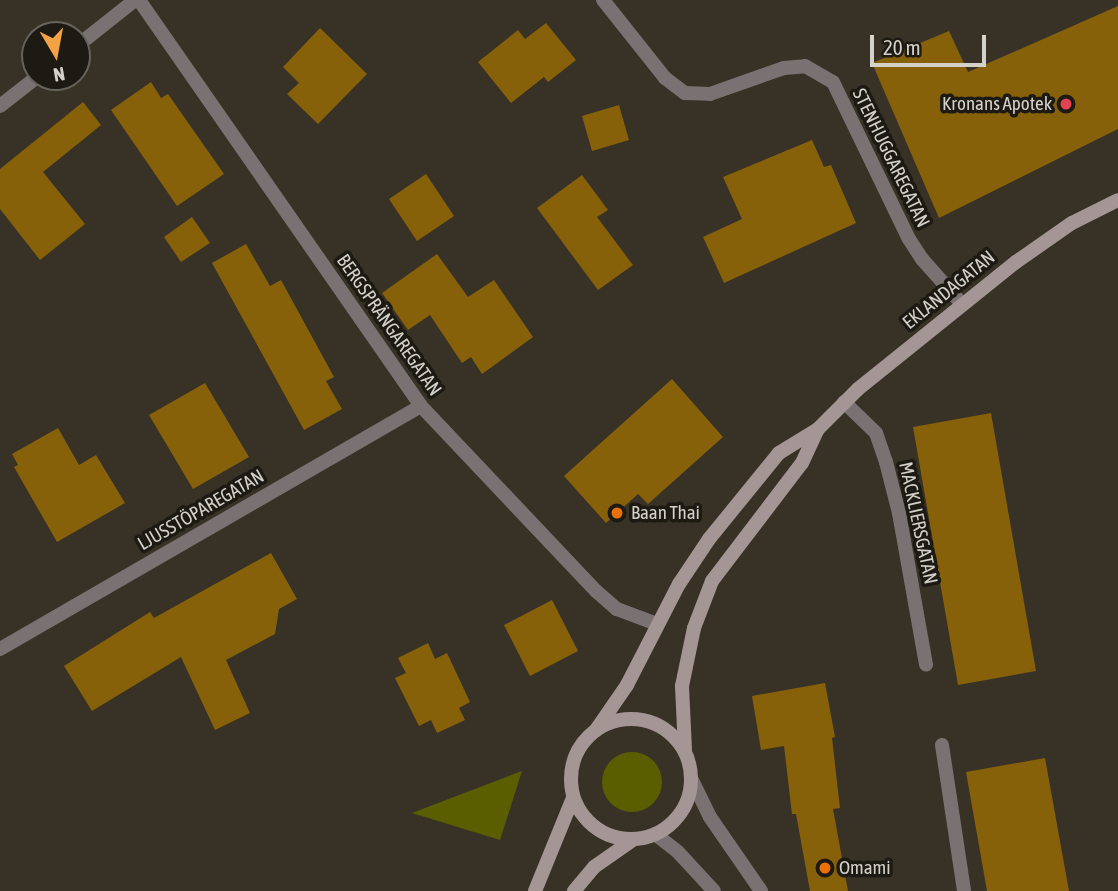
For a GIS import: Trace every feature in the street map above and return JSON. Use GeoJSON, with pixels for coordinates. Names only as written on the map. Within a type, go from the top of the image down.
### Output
{"type":"FeatureCollection","features":[{"type":"Feature","properties":{"kind":"street"},"geometry":{"type":"LineString","coordinates":[[91,35],[137,0]]}},
{"type":"Feature","properties":{"kind":"street","name":"BERGSPRÄNGAREGATAN"},"geometry":{"type":"LineString","coordinates":[[137,0],[421,406],[596,591],[617,608],[657,624]]}},
{"type":"Feature","properties":{"kind":"street","name":"STENHUGGAREGATAN"},"geometry":{"type":"LineString","coordinates":[[603,0],[665,78],[685,93],[710,94],[784,68],[805,66],[833,82],[909,239],[922,259],[962,304]]}},
{"type":"Feature","properties":{"kind":"street"},"geometry":{"type":"LineString","coordinates":[[0,106],[21,90]]}},
{"type":"Feature","properties":{"kind":"street","name":"EKLANDAGATAN"},"geometry":{"type":"LineString","coordinates":[[818,429],[802,463],[712,581],[694,628],[681,686],[685,751],[691,778],[689,795],[682,811],[670,825],[655,834],[634,839],[615,837],[597,828],[583,815],[573,798],[571,779],[574,760],[583,743],[596,730],[627,685],[657,624],[709,539],[779,453],[818,429],[844,402],[962,304],[1072,223],[1118,200]]}},
{"type":"Feature","properties":{"kind":"street","name":"MACKLIERSGATAN"},"geometry":{"type":"LineString","coordinates":[[844,402],[876,433],[886,462],[899,513],[926,665]]}},
{"type":"Feature","properties":{"kind":"street","name":"LJUSSTÖPAREGATAN"},"geometry":{"type":"LineString","coordinates":[[0,649],[421,406]]}},
{"type":"Feature","properties":{"kind":"street"},"geometry":{"type":"LineString","coordinates":[[596,730],[624,719],[645,720],[672,735],[685,751]]}},
{"type":"Feature","properties":{"kind":"street"},"geometry":{"type":"LineString","coordinates":[[942,745],[964,891]]}},
{"type":"Feature","properties":{"kind":"street"},"geometry":{"type":"LineString","coordinates":[[691,778],[710,817],[761,891]]}},
{"type":"Feature","properties":{"kind":"street","name":"EKLANDAGATAN"},"geometry":{"type":"LineString","coordinates":[[535,891],[573,798]]}},
{"type":"Feature","properties":{"kind":"street"},"geometry":{"type":"LineString","coordinates":[[655,834],[678,852],[714,891]]}},
{"type":"Feature","properties":{"kind":"street","name":"EKLANDAGATAN"},"geometry":{"type":"LineString","coordinates":[[574,891],[594,867],[634,839]]}},
{"type":"Feature","properties":{"kind":"shaded area"},"geometry":{"type":"Polygon","coordinates":[[[626,752],[638,752],[657,765],[662,782],[660,794],[649,807],[638,812],[626,812],[607,799],[602,788],[602,776],[615,757],[626,752]]]}},
{"type":"Feature","properties":{"kind":"shaded area"},"geometry":{"type":"Polygon","coordinates":[[[522,771],[500,840],[412,813],[522,771]]]}},
{"type":"Feature","properties":{"kind":"building"},"geometry":{"type":"Polygon","coordinates":[[[1118,6],[1118,129],[939,218],[872,63],[949,31],[968,72],[1118,6]]]}},
{"type":"Feature","properties":{"kind":"building"},"geometry":{"type":"Polygon","coordinates":[[[546,23],[576,60],[548,82],[544,77],[511,103],[478,62],[518,30],[525,39],[546,23]]]}},
{"type":"Feature","properties":{"kind":"building"},"geometry":{"type":"Polygon","coordinates":[[[320,28],[367,74],[318,124],[287,94],[299,83],[283,67],[320,28]]]}},
{"type":"Feature","properties":{"kind":"building"},"geometry":{"type":"Polygon","coordinates":[[[151,82],[161,98],[168,94],[224,174],[177,206],[111,110],[151,82]]]}},
{"type":"Feature","properties":{"kind":"building"},"geometry":{"type":"Polygon","coordinates":[[[83,102],[101,125],[43,172],[85,224],[40,260],[0,209],[0,169],[83,102]]]}},
{"type":"Feature","properties":{"kind":"building"},"geometry":{"type":"Polygon","coordinates":[[[619,105],[629,140],[592,151],[582,116],[619,105]]]}},
{"type":"Feature","properties":{"kind":"building"},"geometry":{"type":"Polygon","coordinates":[[[812,140],[824,167],[831,165],[856,223],[724,283],[703,237],[742,219],[723,177],[812,140]]]}},
{"type":"Feature","properties":{"kind":"building"},"geometry":{"type":"Polygon","coordinates":[[[426,174],[454,216],[417,241],[389,199],[426,174]]]}},
{"type":"Feature","properties":{"kind":"building"},"geometry":{"type":"Polygon","coordinates":[[[582,175],[608,210],[597,217],[633,265],[598,290],[537,208],[582,175]]]}},
{"type":"Feature","properties":{"kind":"building"},"geometry":{"type":"Polygon","coordinates":[[[192,217],[210,243],[181,262],[164,237],[192,217]]]}},
{"type":"Feature","properties":{"kind":"building"},"geometry":{"type":"Polygon","coordinates":[[[246,244],[270,286],[281,280],[334,377],[326,381],[342,409],[304,430],[212,263],[246,244]]]}},
{"type":"Feature","properties":{"kind":"building"},"geometry":{"type":"Polygon","coordinates":[[[437,254],[468,297],[494,280],[533,337],[482,374],[471,357],[462,363],[430,315],[408,330],[382,293],[437,254]]]}},
{"type":"Feature","properties":{"kind":"building"},"geometry":{"type":"Polygon","coordinates":[[[672,379],[723,437],[648,504],[638,494],[606,523],[564,476],[672,379]]]}},
{"type":"Feature","properties":{"kind":"building"},"geometry":{"type":"Polygon","coordinates":[[[205,383],[249,457],[193,489],[149,415],[205,383]]]}},
{"type":"Feature","properties":{"kind":"building"},"geometry":{"type":"Polygon","coordinates":[[[991,413],[1036,671],[958,685],[913,427],[991,413]]]}},
{"type":"Feature","properties":{"kind":"building"},"geometry":{"type":"Polygon","coordinates":[[[58,428],[79,465],[96,455],[125,503],[57,542],[14,467],[18,465],[12,454],[58,428]]]}},
{"type":"Feature","properties":{"kind":"building"},"geometry":{"type":"Polygon","coordinates":[[[271,553],[297,599],[279,609],[275,634],[226,660],[250,713],[215,730],[181,657],[92,711],[64,666],[150,612],[154,618],[271,553]]]}},
{"type":"Feature","properties":{"kind":"building"},"geometry":{"type":"Polygon","coordinates":[[[552,600],[578,651],[530,676],[504,625],[552,600]]]}},
{"type":"Feature","properties":{"kind":"building"},"geometry":{"type":"Polygon","coordinates":[[[428,643],[435,659],[447,653],[470,702],[459,708],[465,720],[437,733],[431,720],[419,726],[395,678],[406,673],[398,658],[428,643]]]}},
{"type":"Feature","properties":{"kind":"building"},"geometry":{"type":"Polygon","coordinates":[[[825,683],[835,737],[832,738],[840,808],[833,809],[848,891],[810,891],[796,814],[792,814],[784,746],[761,750],[752,696],[825,683]]]}},
{"type":"Feature","properties":{"kind":"building"},"geometry":{"type":"Polygon","coordinates":[[[1045,758],[1069,891],[987,891],[966,772],[1045,758]]]}},
{"type":"Feature","properties":{"kind":"place","name":"Kronans Apotek"},"geometry":{"type":"Point","coordinates":[1066,104]}},
{"type":"Feature","properties":{"kind":"place","name":"Baan Thai"},"geometry":{"type":"Point","coordinates":[617,513]}},
{"type":"Feature","properties":{"kind":"place","name":"Omami"},"geometry":{"type":"Point","coordinates":[825,868]}}]}
